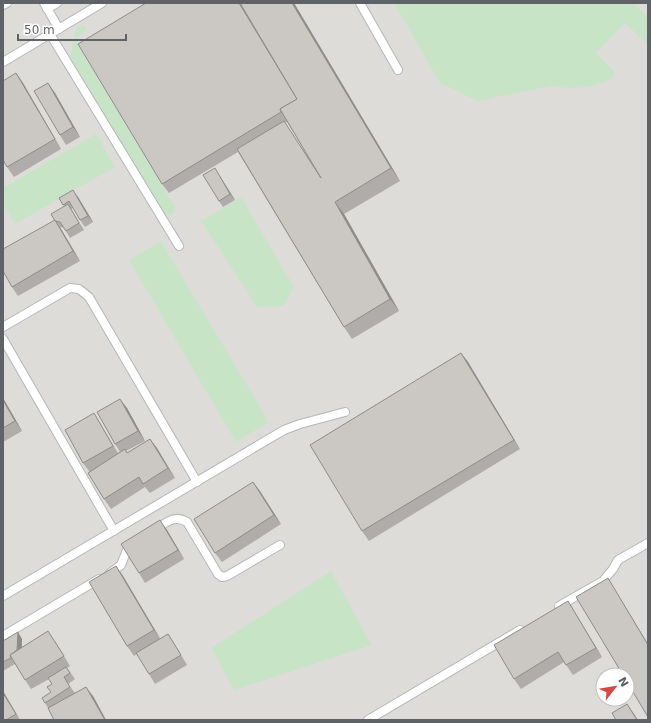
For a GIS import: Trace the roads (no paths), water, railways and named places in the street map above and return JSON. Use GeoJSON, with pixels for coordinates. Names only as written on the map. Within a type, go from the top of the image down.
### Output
{"type":"FeatureCollection","features":[{"type":"Feature","properties":{"kind":"lane"},"geometry":{"type":"LineString","coordinates":[[3,5],[7,3]]}},
{"type":"Feature","properties":{"kind":"lane"},"geometry":{"type":"LineString","coordinates":[[57,3],[45,6],[59,29]]}},
{"type":"Feature","properties":{"kind":"lane"},"geometry":{"type":"LineString","coordinates":[[3,62],[102,3]]}},
{"type":"Feature","properties":{"kind":"lane"},"geometry":{"type":"LineString","coordinates":[[360,3],[398,70]]}},
{"type":"Feature","properties":{"kind":"lane"},"geometry":{"type":"LineString","coordinates":[[50,34],[180,246]]}},
{"type":"Feature","properties":{"kind":"lane"},"geometry":{"type":"LineString","coordinates":[[3,327],[70,288],[79,289],[89,297],[197,482]]}},
{"type":"Feature","properties":{"kind":"lane"},"geometry":{"type":"LineString","coordinates":[[3,338],[114,531]]}},
{"type":"Feature","properties":{"kind":"lane"},"geometry":{"type":"LineString","coordinates":[[3,596],[284,430],[300,424],[345,412]]}},
{"type":"Feature","properties":{"kind":"lane"},"geometry":{"type":"LineString","coordinates":[[150,533],[174,519],[182,518],[188,522],[218,574],[222,577],[227,576],[280,545]]}},
{"type":"Feature","properties":{"kind":"lane"},"geometry":{"type":"LineString","coordinates":[[3,636],[115,570],[121,565],[127,550],[138,541]]}},
{"type":"Feature","properties":{"kind":"lane"},"geometry":{"type":"LineString","coordinates":[[549,612],[603,580],[613,570],[618,560],[648,543]]}},
{"type":"Feature","properties":{"kind":"lane"},"geometry":{"type":"LineString","coordinates":[[368,720],[529,624]]}}]}
